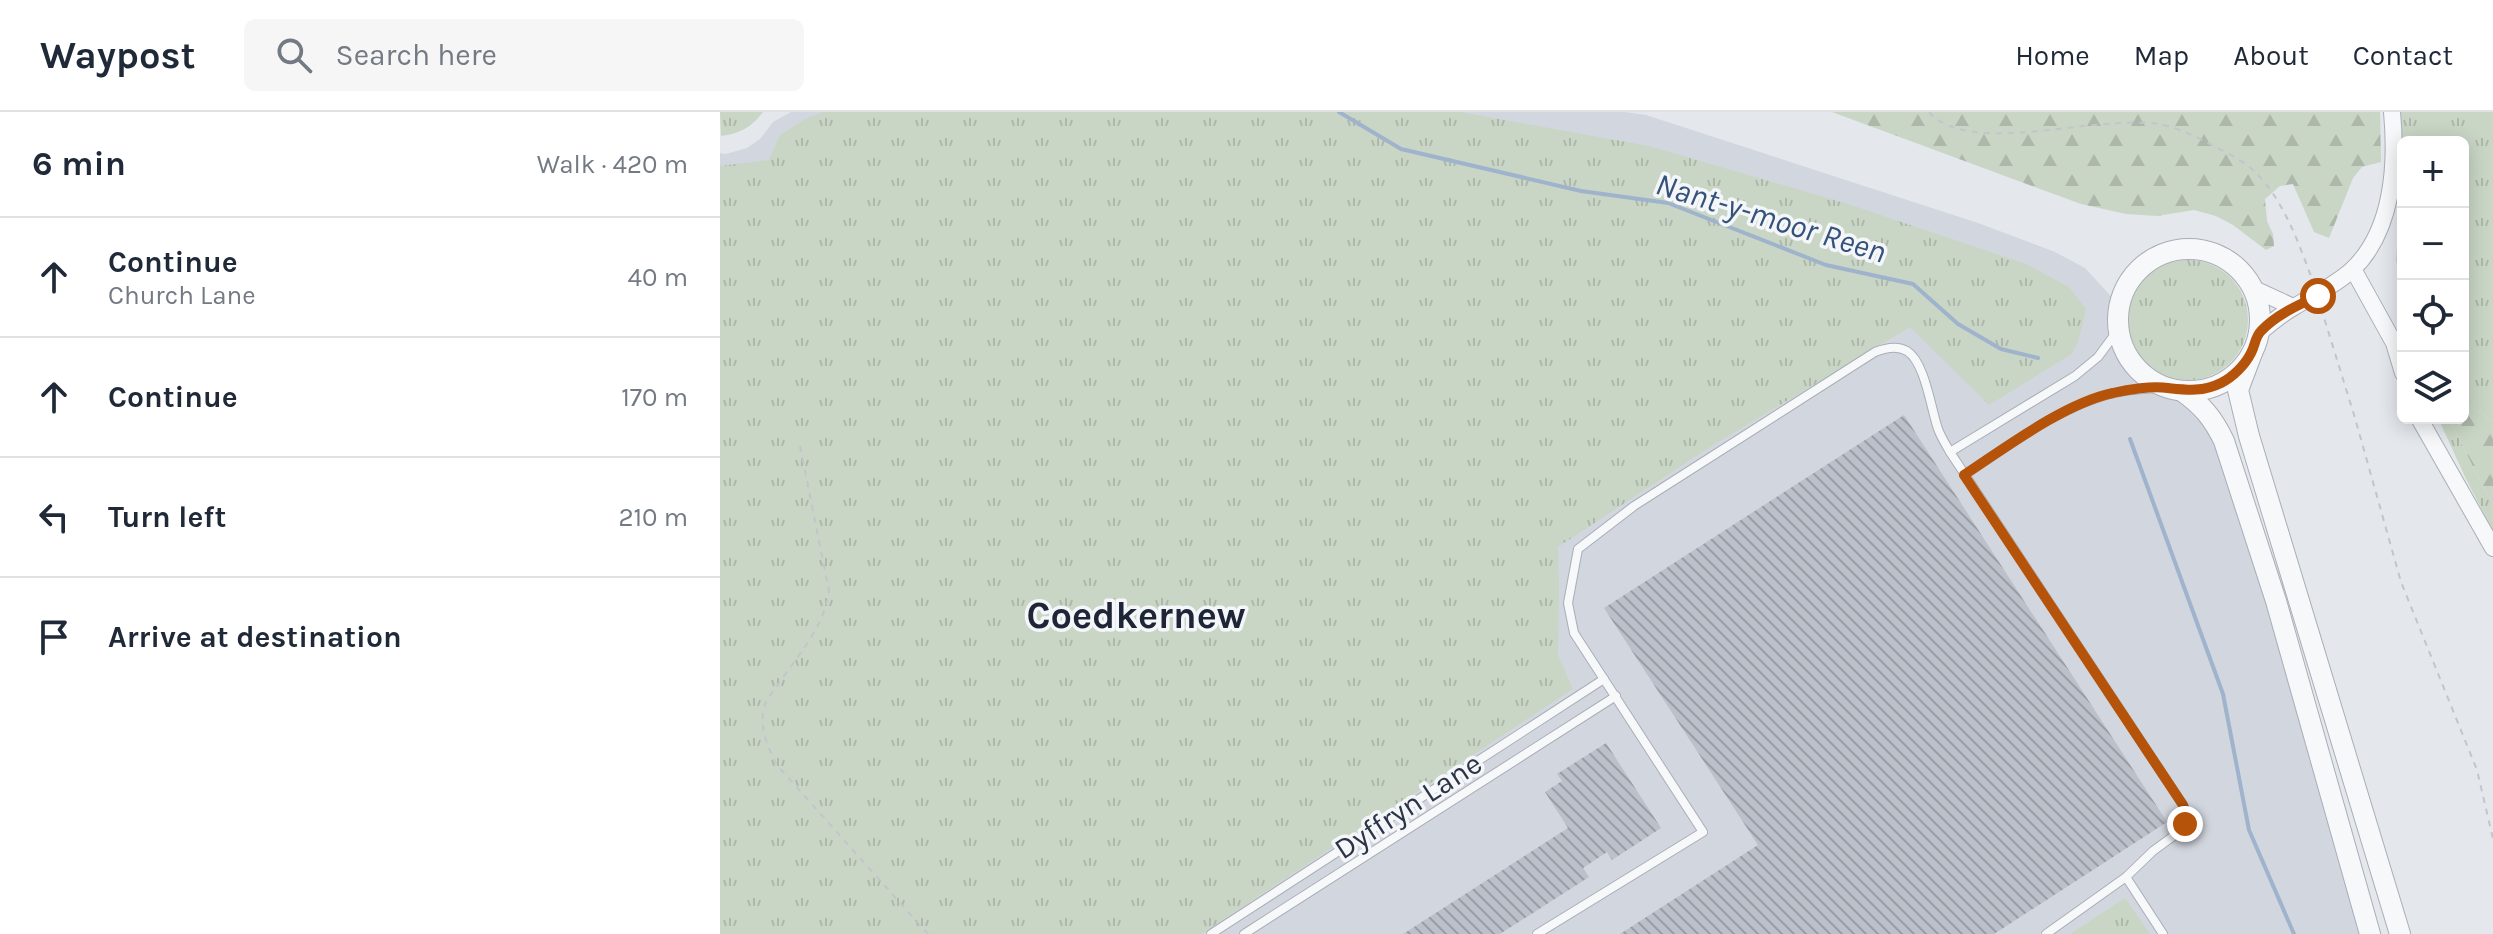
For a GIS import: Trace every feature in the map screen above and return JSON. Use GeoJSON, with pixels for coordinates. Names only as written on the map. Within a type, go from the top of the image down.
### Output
{"type":"FeatureCollection","features":[{"type":"Feature","properties":{"kind":"street"},"geometry":{"type":"LineString","coordinates":[[2259,333],[2293,307],[2318,296],[2353,269],[2375,239],[2393,184],[2392,112]]}},
{"type":"Feature","properties":{"kind":"street"},"geometry":{"type":"LineString","coordinates":[[2370,934],[2276,601],[2224,441],[2214,420],[2202,405],[2145,376],[2129,358],[2118,330],[2119,305],[2128,282],[2144,264],[2166,252],[2191,249],[2216,254],[2237,268],[2252,288],[2259,310],[2259,333],[2238,390],[2249,436],[2400,934]]}},
{"type":"Feature","properties":{"kind":"street"},"geometry":{"type":"LineString","coordinates":[[2353,269],[2397,353]]}},
{"type":"Feature","properties":{"kind":"street"},"geometry":{"type":"LineString","coordinates":[[2252,288],[2293,307]]}},
{"type":"Feature","properties":{"kind":"street"},"geometry":{"type":"LineString","coordinates":[[2174,389],[2203,389],[2222,382],[2239,370],[2252,353]]}},
{"type":"Feature","properties":{"kind":"street"},"geometry":{"type":"LineString","coordinates":[[2422,424],[2493,548]]}},
{"type":"Feature","properties":{"kind":"lane"},"geometry":{"type":"LineString","coordinates":[[1950,452],[2075,376],[2098,357],[2118,330]]}},
{"type":"Feature","properties":{"kind":"lane"},"geometry":{"type":"LineString","coordinates":[[1537,934],[1703,832],[1574,633],[1568,603],[1575,556],[1583,543],[1634,506],[1883,349],[1899,348],[1915,360],[1920,369],[1938,428],[1964,475],[2187,815],[2185,824],[2126,877],[2046,934]]}},
{"type":"Feature","properties":{"kind":"lane"},"geometry":{"type":"LineString","coordinates":[[1964,475],[2036,428],[2088,401],[2113,393],[2174,389]]}},
{"type":"Feature","properties":{"kind":"lane","name":"Dyffryn Lane"},"geometry":{"type":"LineString","coordinates":[[1211,934],[1604,679]]}},
{"type":"Feature","properties":{"kind":"lane","name":"Dyffryn Lane"},"geometry":{"type":"LineString","coordinates":[[1244,934],[1616,696]]}},
{"type":"Feature","properties":{"kind":"lane"},"geometry":{"type":"LineString","coordinates":[[2126,877],[2163,934]]}},
{"type":"Feature","properties":{"kind":"lane"},"geometry":{"type":"LineString","coordinates":[[1234,919],[1244,934]]}},
{"type":"Feature","properties":{"kind":"path"},"geometry":{"type":"LineString","coordinates":[[1929,112],[1939,123],[1971,132],[2016,134],[2152,123],[2191,134],[2238,159],[2258,174],[2280,204],[2318,296],[2401,582],[2477,770],[2493,839]]}},
{"type":"Feature","properties":{"kind":"path"},"geometry":{"type":"LineString","coordinates":[[800,446],[829,591],[818,626],[765,704],[765,742],[776,764],[928,934]]}},
{"type":"Feature","properties":{"kind":"shaded area"},"geometry":{"type":"Polygon","coordinates":[[[791,112],[1625,112],[1646,115],[1978,223],[2055,252],[2085,268],[2119,305],[2118,330],[2129,359],[2145,376],[2182,391],[2214,420],[2370,934],[720,934],[720,153],[747,148],[760,139],[773,122],[791,112]]]}},
{"type":"Feature","properties":{"kind":"green space"},"geometry":{"type":"Polygon","coordinates":[[[720,112],[763,112],[745,129],[721,136],[720,112]]]}},
{"type":"Feature","properties":{"kind":"green space"},"geometry":{"type":"Polygon","coordinates":[[[823,112],[1460,112],[1649,146],[1848,204],[2026,264],[2069,287],[2086,309],[2072,354],[1989,405],[1910,327],[1710,447],[1558,547],[1558,655],[1573,689],[1201,934],[720,934],[720,166],[769,160],[780,135],[823,112]]]}},
{"type":"Feature","properties":{"kind":"green space"},"geometry":{"type":"Polygon","coordinates":[[[1832,112],[2380,112],[2381,162],[2362,167],[2353,178],[2329,238],[2314,232],[2293,184],[2280,186],[2265,199],[2274,246],[2266,250],[2216,216],[2194,210],[2157,216],[2126,214],[2081,204],[1832,112]]]}},
{"type":"Feature","properties":{"kind":"green space"},"geometry":{"type":"Polygon","coordinates":[[[2392,112],[2493,112],[2493,421],[2469,405],[2469,136],[2397,136],[2397,144],[2392,112]]]}},
{"type":"Feature","properties":{"kind":"green space"},"geometry":{"type":"Polygon","coordinates":[[[2188,260],[2211,264],[2231,277],[2244,297],[2248,320],[2244,343],[2231,363],[2211,376],[2188,380],[2165,376],[2145,363],[2132,343],[2128,320],[2132,297],[2145,277],[2165,264],[2188,260]]]}},
{"type":"Feature","properties":{"kind":"green space"},"geometry":{"type":"Polygon","coordinates":[[[2469,405],[2493,421],[2493,502],[2452,424],[2469,424],[2469,405]]]}},
{"type":"Feature","properties":{"kind":"green space"},"geometry":{"type":"Polygon","coordinates":[[[2441,424],[2452,424],[2493,502],[2493,531],[2441,424]]]}},
{"type":"Feature","properties":{"kind":"green space"},"geometry":{"type":"Polygon","coordinates":[[[2125,898],[2150,934],[2070,934],[2125,898]]]}},
{"type":"Feature","properties":{"kind":"building"},"geometry":{"type":"Polygon","coordinates":[[[1904,415],[2167,822],[1994,934],[1620,934],[1758,845],[1604,608],[1904,415]]]}},
{"type":"Feature","properties":{"kind":"building"},"geometry":{"type":"Polygon","coordinates":[[[1606,743],[1661,828],[1612,860],[1607,852],[1583,868],[1589,877],[1500,934],[1403,934],[1568,828],[1545,792],[1562,781],[1557,774],[1606,743]]]}},
{"type":"Feature","properties":{"kind":"waterway","name":"Nant-y-moor Reen"},"geometry":{"type":"LineString","coordinates":[[1339,112],[1401,149],[1581,191],[1668,203],[1826,265],[1913,284],[1958,324],[2001,349],[2038,358]]}},
{"type":"Feature","properties":{"kind":"waterway","name":"Nant-y-moor Reen"},"geometry":{"type":"LineString","coordinates":[[2130,439],[2223,694],[2249,830],[2294,934]]}},
{"type":"Feature","properties":{"kind":"district","name":"Coedkernew"},"geometry":{"type":"Point","coordinates":[1136,615]}},
{"type":"Feature","properties":{"kind":"route"},"geometry":{"type":"LineString","coordinates":[[2185,824],[2187,815],[2183,805],[1964,475],[2036,428],[2088,401],[2113,393],[2166,387],[2182,391],[2203,389],[2222,382],[2239,370],[2252,353],[2259,333],[2293,307],[2318,296]]}}]}
